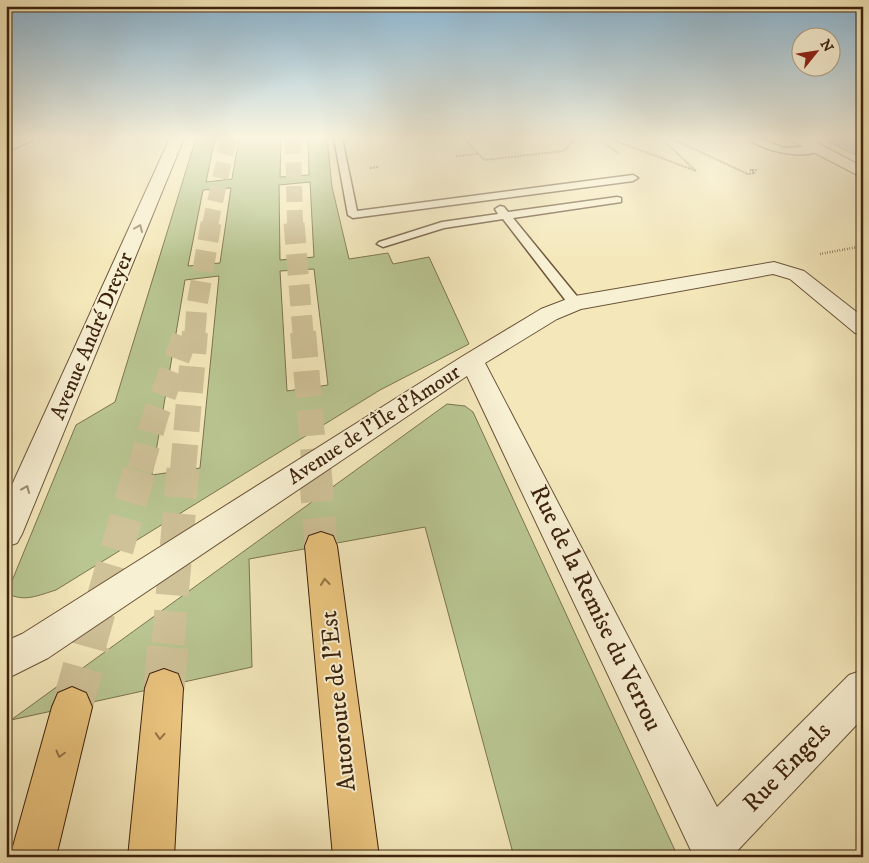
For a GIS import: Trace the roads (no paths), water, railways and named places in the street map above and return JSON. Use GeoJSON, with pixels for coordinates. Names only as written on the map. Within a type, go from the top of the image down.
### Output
{"type":"FeatureCollection","features":[{"type":"Feature","properties":{"kind":"highway","name":"Autoroute de l’Est"},"geometry":{"type":"LineString","coordinates":[[320,546],[356,857]]}},
{"type":"Feature","properties":{"kind":"highway"},"geometry":{"type":"LineString","coordinates":[[151,857],[164,688]]}},
{"type":"Feature","properties":{"kind":"highway"},"geometry":{"type":"LineString","coordinates":[[33,857],[72,707]]}},
{"type":"Feature","properties":{"kind":"street","name":"Avenue André Dreyer"},"geometry":{"type":"LineString","coordinates":[[6,534],[161,178]]}},
{"type":"Feature","properties":{"kind":"street","name":"Avenue de l'Île d'Amour"},"geometry":{"type":"LineString","coordinates":[[6,661],[52,635],[472,361],[549,314],[575,303],[774,268],[797,275],[863,328]]}},
{"type":"Feature","properties":{"kind":"street","name":"Rue de la Remise du Verrou"},"geometry":{"type":"LineString","coordinates":[[472,361],[715,851]]}},
{"type":"Feature","properties":{"kind":"street","name":"Rue Engels"},"geometry":{"type":"LineString","coordinates":[[715,851],[863,689]]}},
{"type":"Feature","properties":{"kind":"lane"},"geometry":{"type":"LineString","coordinates":[[346,178],[353,215],[631,178]]}},
{"type":"Feature","properties":{"kind":"lane"},"geometry":{"type":"LineString","coordinates":[[491,198],[575,303]]}},
{"type":"Feature","properties":{"kind":"lane"},"geometry":{"type":"LineString","coordinates":[[383,244],[442,225],[617,200]]}},
{"type":"Feature","properties":{"kind":"tunnel"},"geometry":{"type":"LineString","coordinates":[[210,225],[220,178]]}},
{"type":"Feature","properties":{"kind":"tunnel"},"geometry":{"type":"LineString","coordinates":[[294,178],[295,225]]}},
{"type":"Feature","properties":{"kind":"tunnel"},"geometry":{"type":"LineString","coordinates":[[195,333],[197,305],[211,223]]}},
{"type":"Feature","properties":{"kind":"tunnel"},"geometry":{"type":"LineString","coordinates":[[294,223],[303,333]]}},
{"type":"Feature","properties":{"kind":"tunnel"},"geometry":{"type":"LineString","coordinates":[[183,470],[195,332]]}},
{"type":"Feature","properties":{"kind":"tunnel"},"geometry":{"type":"LineString","coordinates":[[303,332],[315,470]]}},
{"type":"Feature","properties":{"kind":"tunnel"},"geometry":{"type":"LineString","coordinates":[[140,470],[156,414],[185,337]]}},
{"type":"Feature","properties":{"kind":"tunnel"},"geometry":{"type":"LineString","coordinates":[[90,644],[140,469]]}},
{"type":"Feature","properties":{"kind":"tunnel"},"geometry":{"type":"LineString","coordinates":[[168,644],[183,469]]}},
{"type":"Feature","properties":{"kind":"tunnel"},"geometry":{"type":"LineString","coordinates":[[315,469],[321,546]]}},
{"type":"Feature","properties":{"kind":"tunnel"},"geometry":{"type":"LineString","coordinates":[[72,707],[90,643]]}},
{"type":"Feature","properties":{"kind":"tunnel"},"geometry":{"type":"LineString","coordinates":[[164,688],[168,643]]}}]}
